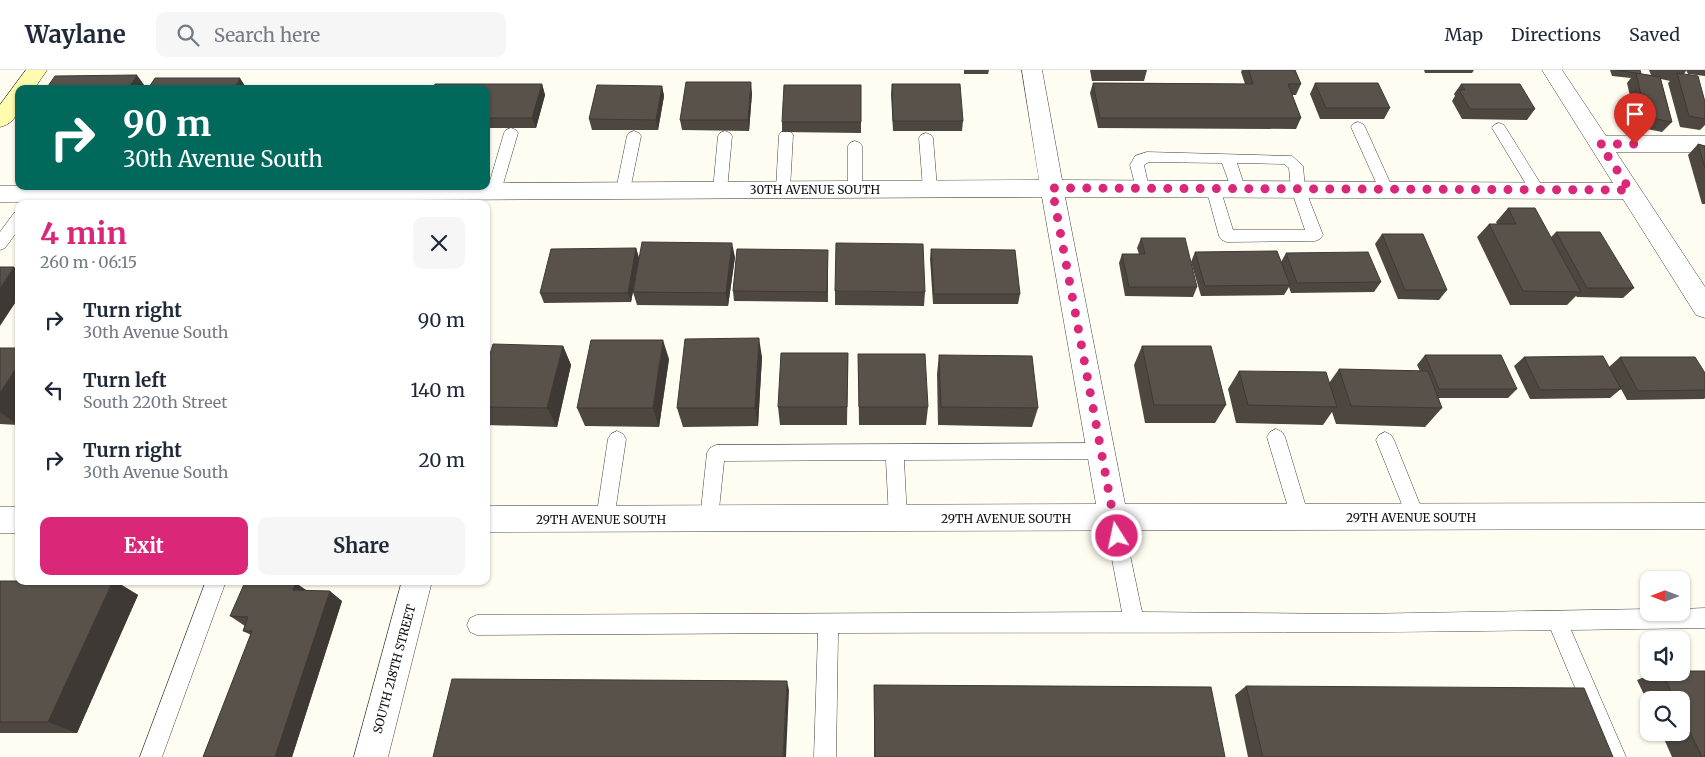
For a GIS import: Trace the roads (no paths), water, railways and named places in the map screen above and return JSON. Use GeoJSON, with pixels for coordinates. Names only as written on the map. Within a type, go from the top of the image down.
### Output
{"type":"FeatureCollection","features":[{"type":"Feature","properties":{"kind":"main road"},"geometry":{"type":"LineString","coordinates":[[26,85],[37,70]]}},
{"type":"Feature","properties":{"kind":"main road"},"geometry":{"type":"LineString","coordinates":[[0,120],[15,100]]}},
{"type":"Feature","properties":{"kind":"street"},"geometry":{"type":"LineString","coordinates":[[1032,70],[1113,518]]}},
{"type":"Feature","properties":{"kind":"street"},"geometry":{"type":"LineString","coordinates":[[1552,70],[1702,300]]}},
{"type":"Feature","properties":{"kind":"street"},"geometry":{"type":"LineString","coordinates":[[1600,144],[1705,144]]}},
{"type":"Feature","properties":{"kind":"street","name":"30TH AVENUE SOUTH"},"geometry":{"type":"LineString","coordinates":[[469,190],[1298,188],[1630,190]]}},
{"type":"Feature","properties":{"kind":"street","name":"30TH AVENUE SOUTH"},"geometry":{"type":"LineString","coordinates":[[0,194],[34,195],[144,190]]}},
{"type":"Feature","properties":{"kind":"street","name":"29TH AVENUE SOUTH"},"geometry":{"type":"LineString","coordinates":[[490,519],[1705,516]]}},
{"type":"Feature","properties":{"kind":"street"},"geometry":{"type":"LineString","coordinates":[[0,520],[15,520]]}},
{"type":"Feature","properties":{"kind":"street","name":"SOUTH 218TH STREET"},"geometry":{"type":"LineString","coordinates":[[371,757],[416,585]]}},
{"type":"Feature","properties":{"kind":"lane"},"geometry":{"type":"LineString","coordinates":[[1358,127],[1386,189]]}},
{"type":"Feature","properties":{"kind":"lane"},"geometry":{"type":"LineString","coordinates":[[1499,128],[1537,190]]}},
{"type":"Feature","properties":{"kind":"lane"},"geometry":{"type":"LineString","coordinates":[[494,191],[510,133]]}},
{"type":"Feature","properties":{"kind":"lane"},"geometry":{"type":"LineString","coordinates":[[783,189],[786,135]]}},
{"type":"Feature","properties":{"kind":"lane"},"geometry":{"type":"LineString","coordinates":[[624,190],[634,136]]}},
{"type":"Feature","properties":{"kind":"lane"},"geometry":{"type":"LineString","coordinates":[[720,190],[725,136]]}},
{"type":"Feature","properties":{"kind":"lane"},"geometry":{"type":"LineString","coordinates":[[926,138],[930,188]]}},
{"type":"Feature","properties":{"kind":"lane"},"geometry":{"type":"LineString","coordinates":[[855,146],[855,188]]}},
{"type":"Feature","properties":{"kind":"lane"},"geometry":{"type":"LineString","coordinates":[[1142,188],[1137,165],[1140,160],[1147,157],[1287,159],[1296,166],[1298,188],[1315,235],[1227,236],[1213,188]]}},
{"type":"Feature","properties":{"kind":"lane"},"geometry":{"type":"LineString","coordinates":[[1228,158],[1238,188]]}},
{"type":"Feature","properties":{"kind":"lane"},"geometry":{"type":"LineString","coordinates":[[0,244],[15,222]]}},
{"type":"Feature","properties":{"kind":"lane"},"geometry":{"type":"LineString","coordinates":[[1276,437],[1300,517]]}},
{"type":"Feature","properties":{"kind":"lane"},"geometry":{"type":"LineString","coordinates":[[606,519],[617,439]]}},
{"type":"Feature","properties":{"kind":"lane"},"geometry":{"type":"LineString","coordinates":[[1385,440],[1416,517]]}},
{"type":"Feature","properties":{"kind":"lane"},"geometry":{"type":"LineString","coordinates":[[710,518],[716,453],[1102,451]]}},
{"type":"Feature","properties":{"kind":"lane"},"geometry":{"type":"LineString","coordinates":[[895,452],[898,518]]}},
{"type":"Feature","properties":{"kind":"lane"},"geometry":{"type":"LineString","coordinates":[[1113,518],[1134,622]]}},
{"type":"Feature","properties":{"kind":"lane"},"geometry":{"type":"LineString","coordinates":[[151,757],[215,585]]}},
{"type":"Feature","properties":{"kind":"lane"},"geometry":{"type":"LineString","coordinates":[[477,625],[1134,622],[1356,624],[1705,618]]}},
{"type":"Feature","properties":{"kind":"lane"},"geometry":{"type":"LineString","coordinates":[[1557,620],[1615,757]]}},
{"type":"Feature","properties":{"kind":"lane"},"geometry":{"type":"LineString","coordinates":[[825,757],[828,623]]}}]}
